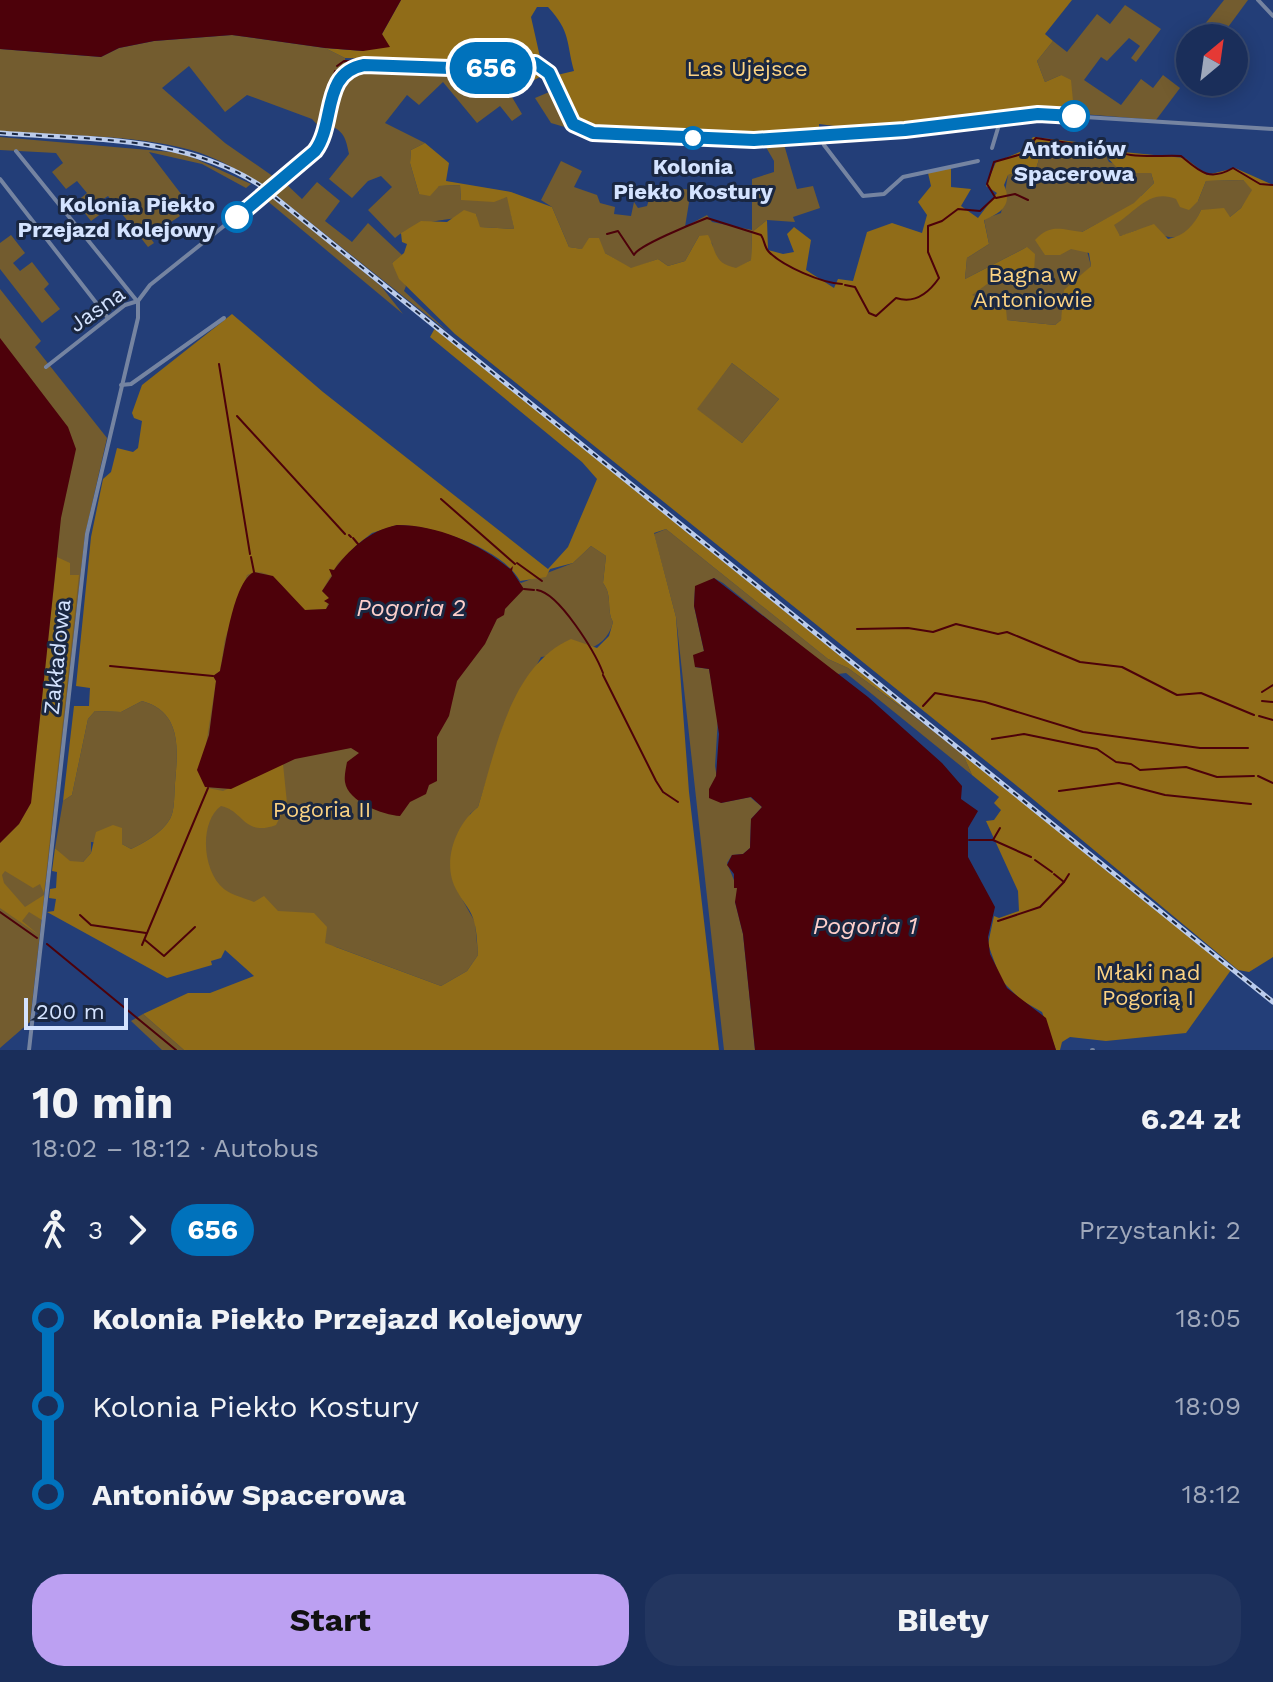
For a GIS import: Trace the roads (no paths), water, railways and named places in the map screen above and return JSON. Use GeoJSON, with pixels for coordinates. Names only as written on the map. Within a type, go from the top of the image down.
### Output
{"type":"FeatureCollection","features":[{"type":"Feature","properties":{"kind":"street"},"geometry":{"type":"LineString","coordinates":[[1258,0],[1273,16]]}},
{"type":"Feature","properties":{"kind":"street","name":"Jasna"},"geometry":{"type":"LineString","coordinates":[[46,367],[126,304],[138,301],[149,286],[309,157],[321,142],[336,83],[355,67],[479,69],[529,62],[549,73],[575,126],[593,133],[721,140],[821,136]]}},
{"type":"Feature","properties":{"kind":"street"},"geometry":{"type":"LineString","coordinates":[[978,161],[903,177],[886,193],[863,196],[833,158],[821,136],[1044,114],[1273,129]]}},
{"type":"Feature","properties":{"kind":"street"},"geometry":{"type":"LineString","coordinates":[[992,148],[1001,118]]}},
{"type":"Feature","properties":{"kind":"street"},"geometry":{"type":"LineString","coordinates":[[16,151],[138,301]]}},
{"type":"Feature","properties":{"kind":"street"},"geometry":{"type":"LineString","coordinates":[[0,179],[108,318]]}},
{"type":"Feature","properties":{"kind":"street","name":"Zakładowa"},"geometry":{"type":"LineString","coordinates":[[29,1050],[87,534],[138,318],[138,301]]}},
{"type":"Feature","properties":{"kind":"street"},"geometry":{"type":"LineString","coordinates":[[121,385],[131,384],[224,318]]}},
{"type":"Feature","properties":{"kind":"water"},"geometry":{"type":"Polygon","coordinates":[[[0,0],[401,0],[382,34],[390,47],[363,51],[232,35],[154,41],[119,48],[101,57],[0,49],[0,0]]]}},
{"type":"Feature","properties":{"kind":"water"},"geometry":{"type":"Polygon","coordinates":[[[0,338],[68,427],[76,449],[61,518],[31,803],[19,824],[0,843],[0,338]]]}},
{"type":"Feature","properties":{"kind":"water","name":"Pogoria 2"},"geometry":{"type":"Polygon","coordinates":[[[397,525],[442,532],[485,551],[510,569],[513,566],[512,571],[524,589],[505,609],[504,615],[497,619],[485,644],[457,681],[449,716],[437,737],[437,781],[429,785],[426,794],[410,802],[400,816],[376,810],[352,796],[348,789],[345,780],[347,762],[359,753],[351,748],[295,759],[231,789],[205,787],[197,770],[209,735],[216,681],[213,676],[220,671],[235,602],[247,578],[254,572],[273,576],[305,610],[326,609],[329,604],[324,601],[329,598],[322,591],[332,576],[329,569],[334,570],[352,549],[368,537],[397,525]]]}},
{"type":"Feature","properties":{"kind":"water","name":"Pogoria 1"},"geometry":{"type":"Polygon","coordinates":[[[714,578],[868,697],[942,763],[962,786],[961,799],[978,811],[968,828],[968,857],[995,907],[988,937],[990,954],[1007,988],[1046,1018],[1056,1050],[755,1050],[743,934],[735,902],[737,888],[734,888],[734,874],[727,865],[732,855],[743,854],[750,848],[751,819],[762,807],[751,797],[721,803],[709,798],[709,789],[716,776],[719,734],[709,669],[695,667],[693,655],[704,651],[694,606],[695,586],[714,578]]]}},
{"type":"Feature","properties":{"kind":"waterway"},"geometry":{"type":"LineString","coordinates":[[337,66],[344,61],[473,66],[539,58],[553,73]]}},
{"type":"Feature","properties":{"kind":"waterway"},"geometry":{"type":"LineString","coordinates":[[326,106],[335,71]]}},
{"type":"Feature","properties":{"kind":"waterway"},"geometry":{"type":"LineString","coordinates":[[322,127],[325,112]]}},
{"type":"Feature","properties":{"kind":"waterway"},"geometry":{"type":"LineString","coordinates":[[845,285],[855,287],[869,313],[876,316],[896,298],[915,299],[925,293],[939,278],[928,252],[928,226],[942,221],[958,209],[980,211],[995,197],[987,184],[994,162],[1022,154],[1036,138],[1088,146],[1102,145],[1130,155],[1181,156],[1205,173],[1217,174],[1233,168],[1260,184],[1273,185]]}},
{"type":"Feature","properties":{"kind":"waterway"},"geometry":{"type":"LineString","coordinates":[[996,198],[1015,194],[1028,200]]}},
{"type":"Feature","properties":{"kind":"waterway"},"geometry":{"type":"LineString","coordinates":[[607,234],[618,231],[634,255],[655,241],[707,218],[761,235],[767,250],[783,263],[813,277],[842,284]]}},
{"type":"Feature","properties":{"kind":"waterway"},"geometry":{"type":"LineString","coordinates":[[219,364],[250,554]]}},
{"type":"Feature","properties":{"kind":"waterway"},"geometry":{"type":"LineString","coordinates":[[237,416],[345,534]]}},
{"type":"Feature","properties":{"kind":"waterway"},"geometry":{"type":"LineString","coordinates":[[441,499],[515,564]]}},
{"type":"Feature","properties":{"kind":"waterway"},"geometry":{"type":"LineString","coordinates":[[353,538],[358,544]]}},
{"type":"Feature","properties":{"kind":"waterway"},"geometry":{"type":"LineString","coordinates":[[251,557],[254,572]]}},
{"type":"Feature","properties":{"kind":"waterway"},"geometry":{"type":"LineString","coordinates":[[517,563],[542,581]]}},
{"type":"Feature","properties":{"kind":"waterway"},"geometry":{"type":"LineString","coordinates":[[524,589],[534,590]]}},
{"type":"Feature","properties":{"kind":"waterway"},"geometry":{"type":"LineString","coordinates":[[537,590],[555,601],[565,612],[603,673]]}},
{"type":"Feature","properties":{"kind":"waterway"},"geometry":{"type":"LineString","coordinates":[[857,629],[908,628],[933,632],[956,624],[998,634],[1007,632],[1080,662],[1122,667],[1177,695],[1201,693],[1254,715]]}},
{"type":"Feature","properties":{"kind":"waterway"},"geometry":{"type":"LineString","coordinates":[[110,666],[213,676]]}},
{"type":"Feature","properties":{"kind":"waterway"},"geometry":{"type":"LineString","coordinates":[[603,675],[656,781],[663,792],[678,802]]}},
{"type":"Feature","properties":{"kind":"waterway"},"geometry":{"type":"LineString","coordinates":[[1262,692],[1273,685]]}},
{"type":"Feature","properties":{"kind":"waterway"},"geometry":{"type":"LineString","coordinates":[[923,706],[935,693],[985,702],[1083,732],[1200,748],[1248,748]]}},
{"type":"Feature","properties":{"kind":"waterway"},"geometry":{"type":"LineString","coordinates":[[1262,701],[1273,702]]}},
{"type":"Feature","properties":{"kind":"waterway"},"geometry":{"type":"LineString","coordinates":[[1259,716],[1273,720]]}},
{"type":"Feature","properties":{"kind":"waterway"},"geometry":{"type":"LineString","coordinates":[[992,739],[1024,734],[1097,749],[1116,762],[1131,764],[1140,770],[1186,767],[1217,777],[1254,776]]}},
{"type":"Feature","properties":{"kind":"waterway"},"geometry":{"type":"LineString","coordinates":[[1258,776],[1273,783]]}},
{"type":"Feature","properties":{"kind":"waterway"},"geometry":{"type":"LineString","coordinates":[[1059,791],[1119,783],[1165,795],[1251,804]]}},
{"type":"Feature","properties":{"kind":"waterway"},"geometry":{"type":"LineString","coordinates":[[142,945],[208,788]]}},
{"type":"Feature","properties":{"kind":"waterway"},"geometry":{"type":"LineString","coordinates":[[993,840],[1000,828]]}},
{"type":"Feature","properties":{"kind":"waterway"},"geometry":{"type":"LineString","coordinates":[[969,840],[993,840],[1031,857]]}},
{"type":"Feature","properties":{"kind":"waterway"},"geometry":{"type":"LineString","coordinates":[[1035,860],[1052,872]]}},
{"type":"Feature","properties":{"kind":"waterway"},"geometry":{"type":"LineString","coordinates":[[1054,874],[1064,882],[1069,874]]}},
{"type":"Feature","properties":{"kind":"waterway"},"geometry":{"type":"LineString","coordinates":[[998,921],[1040,907],[1064,882]]}},
{"type":"Feature","properties":{"kind":"waterway"},"geometry":{"type":"LineString","coordinates":[[0,912],[37,938]]}},
{"type":"Feature","properties":{"kind":"waterway"},"geometry":{"type":"LineString","coordinates":[[80,915],[91,925],[146,933]]}},
{"type":"Feature","properties":{"kind":"waterway"},"geometry":{"type":"LineString","coordinates":[[145,940],[164,956],[195,927]]}},
{"type":"Feature","properties":{"kind":"waterway"},"geometry":{"type":"LineString","coordinates":[[47,944],[176,1050]]}},
{"type":"Feature","properties":{"kind":"railway"},"geometry":{"type":"LineString","coordinates":[[0,133],[102,139],[168,149],[231,169],[261,186],[1273,1002]]}},
{"type":"Feature","properties":{"kind":"place","name":"Antoniów Spacerowa"},"geometry":{"type":"Point","coordinates":[1074,116]}},
{"type":"Feature","properties":{"kind":"place","name":"Kolonia Piekło Kostury"},"geometry":{"type":"Point","coordinates":[693,138]}},
{"type":"Feature","properties":{"kind":"place","name":"Kolonia Piekło Przejazd Kolejowy"},"geometry":{"type":"Point","coordinates":[237,217]}},
{"type":"Feature","properties":{"kind":"park label","name":"Las Ujejsce"},"geometry":{"type":"Point","coordinates":[747,68]}},
{"type":"Feature","properties":{"kind":"park label","name":"Bagna w Antoniowie"},"geometry":{"type":"Point","coordinates":[1033,286]}},
{"type":"Feature","properties":{"kind":"park label","name":"Pogoria II"},"geometry":{"type":"Point","coordinates":[322,809]}},
{"type":"Feature","properties":{"kind":"park label","name":"Młaki nad Pogorią I"},"geometry":{"type":"Point","coordinates":[1148,984]}}]}
